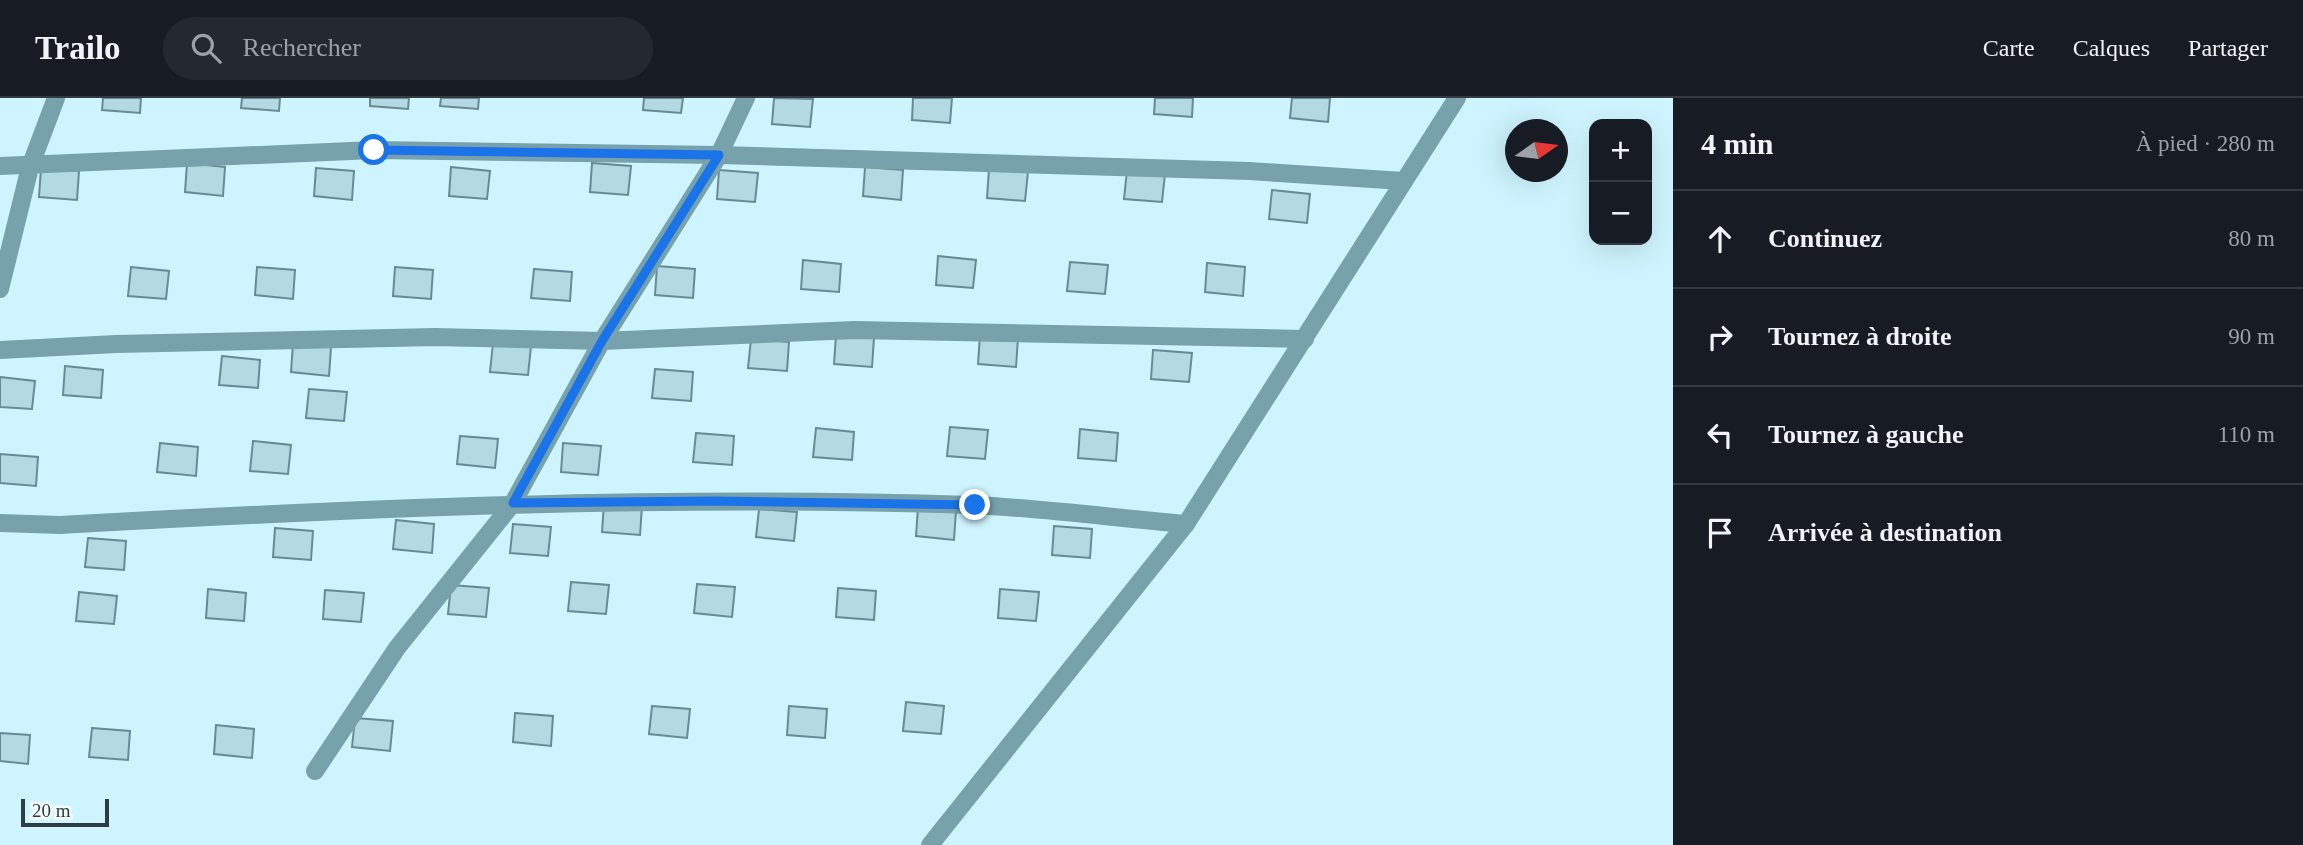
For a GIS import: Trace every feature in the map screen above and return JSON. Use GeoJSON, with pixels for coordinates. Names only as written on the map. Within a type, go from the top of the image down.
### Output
{"type":"FeatureCollection","features":[{"type":"Feature","properties":{"kind":"street"},"geometry":{"type":"LineString","coordinates":[[0,289],[30,167],[56,98]]}},
{"type":"Feature","properties":{"kind":"street"},"geometry":{"type":"LineString","coordinates":[[314,771],[397,648],[513,503],[602,341],[719,155],[746,98]]}},
{"type":"Feature","properties":{"kind":"street"},"geometry":{"type":"LineString","coordinates":[[930,845],[1186,524],[1457,98]]}},
{"type":"Feature","properties":{"kind":"street"},"geometry":{"type":"LineString","coordinates":[[0,166],[30,167],[374,150],[719,155],[1249,171],[1402,181]]}},
{"type":"Feature","properties":{"kind":"street"},"geometry":{"type":"LineString","coordinates":[[0,350],[116,344],[435,337],[602,341],[854,330],[1305,339]]}},
{"type":"Feature","properties":{"kind":"street"},"geometry":{"type":"LineString","coordinates":[[0,523],[60,525],[513,503],[716,501],[975,505],[1186,524]]}},
{"type":"Feature","properties":{"kind":"building"},"geometry":{"type":"Polygon","coordinates":[[[103,98],[141,98],[140,113],[102,110],[103,98]]]}},
{"type":"Feature","properties":{"kind":"building"},"geometry":{"type":"Polygon","coordinates":[[[242,98],[280,98],[279,111],[241,108],[242,98]]]}},
{"type":"Feature","properties":{"kind":"building"},"geometry":{"type":"Polygon","coordinates":[[[370,98],[409,98],[408,109],[370,106],[370,98]]]}},
{"type":"Feature","properties":{"kind":"building"},"geometry":{"type":"Polygon","coordinates":[[[441,98],[479,98],[478,109],[440,106],[441,98]]]}},
{"type":"Feature","properties":{"kind":"building"},"geometry":{"type":"Polygon","coordinates":[[[644,98],[683,98],[681,113],[643,110],[644,98]]]}},
{"type":"Feature","properties":{"kind":"building"},"geometry":{"type":"Polygon","coordinates":[[[774,98],[813,99],[810,127],[772,124],[774,98]]]}},
{"type":"Feature","properties":{"kind":"building"},"geometry":{"type":"Polygon","coordinates":[[[913,98],[952,98],[950,123],[912,120],[913,98]]]}},
{"type":"Feature","properties":{"kind":"building"},"geometry":{"type":"Polygon","coordinates":[[[1155,98],[1193,98],[1192,117],[1154,114],[1155,98]]]}},
{"type":"Feature","properties":{"kind":"building"},"geometry":{"type":"Polygon","coordinates":[[[1292,98],[1330,98],[1328,122],[1290,118],[1292,98]]]}},
{"type":"Feature","properties":{"kind":"building"},"geometry":{"type":"Polygon","coordinates":[[[187,163],[225,167],[223,196],[185,192],[187,163]]]}},
{"type":"Feature","properties":{"kind":"building"},"geometry":{"type":"Polygon","coordinates":[[[592,163],[631,166],[628,195],[590,192],[592,163]]]}},
{"type":"Feature","properties":{"kind":"building"},"geometry":{"type":"Polygon","coordinates":[[[451,167],[490,171],[487,199],[449,196],[451,167]]]}},
{"type":"Feature","properties":{"kind":"building"},"geometry":{"type":"Polygon","coordinates":[[[865,167],[903,170],[901,200],[863,196],[865,167]]]}},
{"type":"Feature","properties":{"kind":"building"},"geometry":{"type":"Polygon","coordinates":[[[41,168],[79,171],[77,200],[39,197],[41,168]]]}},
{"type":"Feature","properties":{"kind":"building"},"geometry":{"type":"Polygon","coordinates":[[[316,168],[354,171],[352,200],[314,196],[316,168]]]}},
{"type":"Feature","properties":{"kind":"building"},"geometry":{"type":"Polygon","coordinates":[[[989,169],[1028,172],[1025,201],[987,198],[989,169]]]}},
{"type":"Feature","properties":{"kind":"building"},"geometry":{"type":"Polygon","coordinates":[[[719,170],[758,173],[755,202],[717,199],[719,170]]]}},
{"type":"Feature","properties":{"kind":"building"},"geometry":{"type":"Polygon","coordinates":[[[1127,170],[1165,174],[1162,202],[1124,199],[1127,170]]]}},
{"type":"Feature","properties":{"kind":"building"},"geometry":{"type":"Polygon","coordinates":[[[1272,190],[1310,194],[1307,223],[1269,219],[1272,190]]]}},
{"type":"Feature","properties":{"kind":"building"},"geometry":{"type":"Polygon","coordinates":[[[938,256],[976,260],[973,288],[936,285],[938,256]]]}},
{"type":"Feature","properties":{"kind":"building"},"geometry":{"type":"Polygon","coordinates":[[[803,260],[841,264],[839,292],[801,289],[803,260]]]}},
{"type":"Feature","properties":{"kind":"building"},"geometry":{"type":"Polygon","coordinates":[[[1070,262],[1108,265],[1105,294],[1067,291],[1070,262]]]}},
{"type":"Feature","properties":{"kind":"building"},"geometry":{"type":"Polygon","coordinates":[[[1207,263],[1245,267],[1243,296],[1205,292],[1207,263]]]}},
{"type":"Feature","properties":{"kind":"building"},"geometry":{"type":"Polygon","coordinates":[[[657,266],[695,269],[693,298],[655,295],[657,266]]]}},
{"type":"Feature","properties":{"kind":"building"},"geometry":{"type":"Polygon","coordinates":[[[131,267],[169,271],[166,299],[128,296],[131,267]]]}},
{"type":"Feature","properties":{"kind":"building"},"geometry":{"type":"Polygon","coordinates":[[[257,267],[295,270],[293,299],[255,295],[257,267]]]}},
{"type":"Feature","properties":{"kind":"building"},"geometry":{"type":"Polygon","coordinates":[[[395,267],[433,270],[431,299],[393,296],[395,267]]]}},
{"type":"Feature","properties":{"kind":"building"},"geometry":{"type":"Polygon","coordinates":[[[534,269],[572,272],[570,301],[531,298],[534,269]]]}},
{"type":"Feature","properties":{"kind":"building"},"geometry":{"type":"Polygon","coordinates":[[[836,335],[874,338],[872,367],[834,364],[836,335]]]}},
{"type":"Feature","properties":{"kind":"building"},"geometry":{"type":"Polygon","coordinates":[[[980,335],[1018,338],[1016,367],[978,364],[980,335]]]}},
{"type":"Feature","properties":{"kind":"building"},"geometry":{"type":"Polygon","coordinates":[[[751,339],[789,342],[787,371],[748,368],[751,339]]]}},
{"type":"Feature","properties":{"kind":"building"},"geometry":{"type":"Polygon","coordinates":[[[293,343],[331,347],[329,376],[291,372],[293,343]]]}},
{"type":"Feature","properties":{"kind":"building"},"geometry":{"type":"Polygon","coordinates":[[[493,343],[531,346],[528,375],[490,372],[493,343]]]}},
{"type":"Feature","properties":{"kind":"building"},"geometry":{"type":"Polygon","coordinates":[[[1153,350],[1192,353],[1189,382],[1151,379],[1153,350]]]}},
{"type":"Feature","properties":{"kind":"building"},"geometry":{"type":"Polygon","coordinates":[[[222,356],[260,360],[258,388],[219,385],[222,356]]]}},
{"type":"Feature","properties":{"kind":"building"},"geometry":{"type":"Polygon","coordinates":[[[65,366],[103,370],[101,398],[63,395],[65,366]]]}},
{"type":"Feature","properties":{"kind":"building"},"geometry":{"type":"Polygon","coordinates":[[[655,369],[693,372],[691,401],[652,398],[655,369]]]}},
{"type":"Feature","properties":{"kind":"building"},"geometry":{"type":"Polygon","coordinates":[[[0,377],[35,381],[32,409],[0,407],[0,377]]]}},
{"type":"Feature","properties":{"kind":"building"},"geometry":{"type":"Polygon","coordinates":[[[309,389],[347,392],[344,421],[306,418],[309,389]]]}},
{"type":"Feature","properties":{"kind":"building"},"geometry":{"type":"Polygon","coordinates":[[[950,427],[988,430],[985,459],[947,456],[950,427]]]}},
{"type":"Feature","properties":{"kind":"building"},"geometry":{"type":"Polygon","coordinates":[[[816,428],[854,432],[852,460],[813,457],[816,428]]]}},
{"type":"Feature","properties":{"kind":"building"},"geometry":{"type":"Polygon","coordinates":[[[1080,429],[1118,433],[1116,461],[1078,458],[1080,429]]]}},
{"type":"Feature","properties":{"kind":"building"},"geometry":{"type":"Polygon","coordinates":[[[696,433],[734,436],[732,465],[693,462],[696,433]]]}},
{"type":"Feature","properties":{"kind":"building"},"geometry":{"type":"Polygon","coordinates":[[[460,436],[498,439],[495,468],[457,464],[460,436]]]}},
{"type":"Feature","properties":{"kind":"building"},"geometry":{"type":"Polygon","coordinates":[[[253,441],[291,445],[288,474],[250,471],[253,441]]]}},
{"type":"Feature","properties":{"kind":"building"},"geometry":{"type":"Polygon","coordinates":[[[160,443],[198,447],[196,476],[157,472],[160,443]]]}},
{"type":"Feature","properties":{"kind":"building"},"geometry":{"type":"Polygon","coordinates":[[[563,443],[601,446],[598,475],[561,472],[563,443]]]}},
{"type":"Feature","properties":{"kind":"building"},"geometry":{"type":"Polygon","coordinates":[[[0,454],[38,457],[36,486],[0,483],[0,454]]]}},
{"type":"Feature","properties":{"kind":"building"},"geometry":{"type":"Polygon","coordinates":[[[604,503],[642,506],[640,535],[602,532],[604,503]]]}},
{"type":"Feature","properties":{"kind":"building"},"geometry":{"type":"Polygon","coordinates":[[[918,507],[956,511],[954,540],[916,536],[918,507]]]}},
{"type":"Feature","properties":{"kind":"building"},"geometry":{"type":"Polygon","coordinates":[[[759,509],[797,512],[794,541],[756,537],[759,509]]]}},
{"type":"Feature","properties":{"kind":"building"},"geometry":{"type":"Polygon","coordinates":[[[396,520],[434,524],[432,553],[393,549],[396,520]]]}},
{"type":"Feature","properties":{"kind":"building"},"geometry":{"type":"Polygon","coordinates":[[[513,524],[551,527],[548,556],[510,553],[513,524]]]}},
{"type":"Feature","properties":{"kind":"building"},"geometry":{"type":"Polygon","coordinates":[[[1054,526],[1092,529],[1090,558],[1052,555],[1054,526]]]}},
{"type":"Feature","properties":{"kind":"building"},"geometry":{"type":"Polygon","coordinates":[[[275,528],[313,531],[311,560],[273,557],[275,528]]]}},
{"type":"Feature","properties":{"kind":"building"},"geometry":{"type":"Polygon","coordinates":[[[88,538],[126,541],[124,570],[85,567],[88,538]]]}},
{"type":"Feature","properties":{"kind":"building"},"geometry":{"type":"Polygon","coordinates":[[[571,582],[609,585],[606,614],[568,611],[571,582]]]}},
{"type":"Feature","properties":{"kind":"building"},"geometry":{"type":"Polygon","coordinates":[[[697,584],[735,587],[732,617],[694,613],[697,584]]]}},
{"type":"Feature","properties":{"kind":"building"},"geometry":{"type":"Polygon","coordinates":[[[451,585],[489,588],[486,617],[448,614],[451,585]]]}},
{"type":"Feature","properties":{"kind":"building"},"geometry":{"type":"Polygon","coordinates":[[[838,588],[876,591],[874,620],[836,617],[838,588]]]}},
{"type":"Feature","properties":{"kind":"building"},"geometry":{"type":"Polygon","coordinates":[[[208,589],[246,593],[244,621],[206,618],[208,589]]]}},
{"type":"Feature","properties":{"kind":"building"},"geometry":{"type":"Polygon","coordinates":[[[1000,589],[1039,592],[1036,621],[998,618],[1000,589]]]}},
{"type":"Feature","properties":{"kind":"building"},"geometry":{"type":"Polygon","coordinates":[[[325,590],[364,593],[361,622],[323,619],[325,590]]]}},
{"type":"Feature","properties":{"kind":"building"},"geometry":{"type":"Polygon","coordinates":[[[79,592],[117,596],[114,624],[76,621],[79,592]]]}},
{"type":"Feature","properties":{"kind":"building"},"geometry":{"type":"Polygon","coordinates":[[[906,702],[944,706],[941,734],[903,731],[906,702]]]}},
{"type":"Feature","properties":{"kind":"building"},"geometry":{"type":"Polygon","coordinates":[[[652,706],[690,709],[687,738],[649,734],[652,706]]]}},
{"type":"Feature","properties":{"kind":"building"},"geometry":{"type":"Polygon","coordinates":[[[789,706],[827,709],[825,738],[787,735],[789,706]]]}},
{"type":"Feature","properties":{"kind":"building"},"geometry":{"type":"Polygon","coordinates":[[[515,713],[553,716],[551,746],[513,742],[515,713]]]}},
{"type":"Feature","properties":{"kind":"building"},"geometry":{"type":"Polygon","coordinates":[[[355,718],[393,721],[390,751],[352,747],[355,718]]]}},
{"type":"Feature","properties":{"kind":"building"},"geometry":{"type":"Polygon","coordinates":[[[216,725],[254,729],[252,758],[214,754],[216,725]]]}},
{"type":"Feature","properties":{"kind":"building"},"geometry":{"type":"Polygon","coordinates":[[[92,728],[130,731],[128,760],[89,757],[92,728]]]}},
{"type":"Feature","properties":{"kind":"building"},"geometry":{"type":"Polygon","coordinates":[[[0,733],[30,735],[28,764],[0,761],[0,733]]]}},
{"type":"Feature","properties":{"kind":"route"},"geometry":{"type":"LineString","coordinates":[[374,150],[719,155],[602,341],[513,503],[716,501],[975,505]]}}]}
